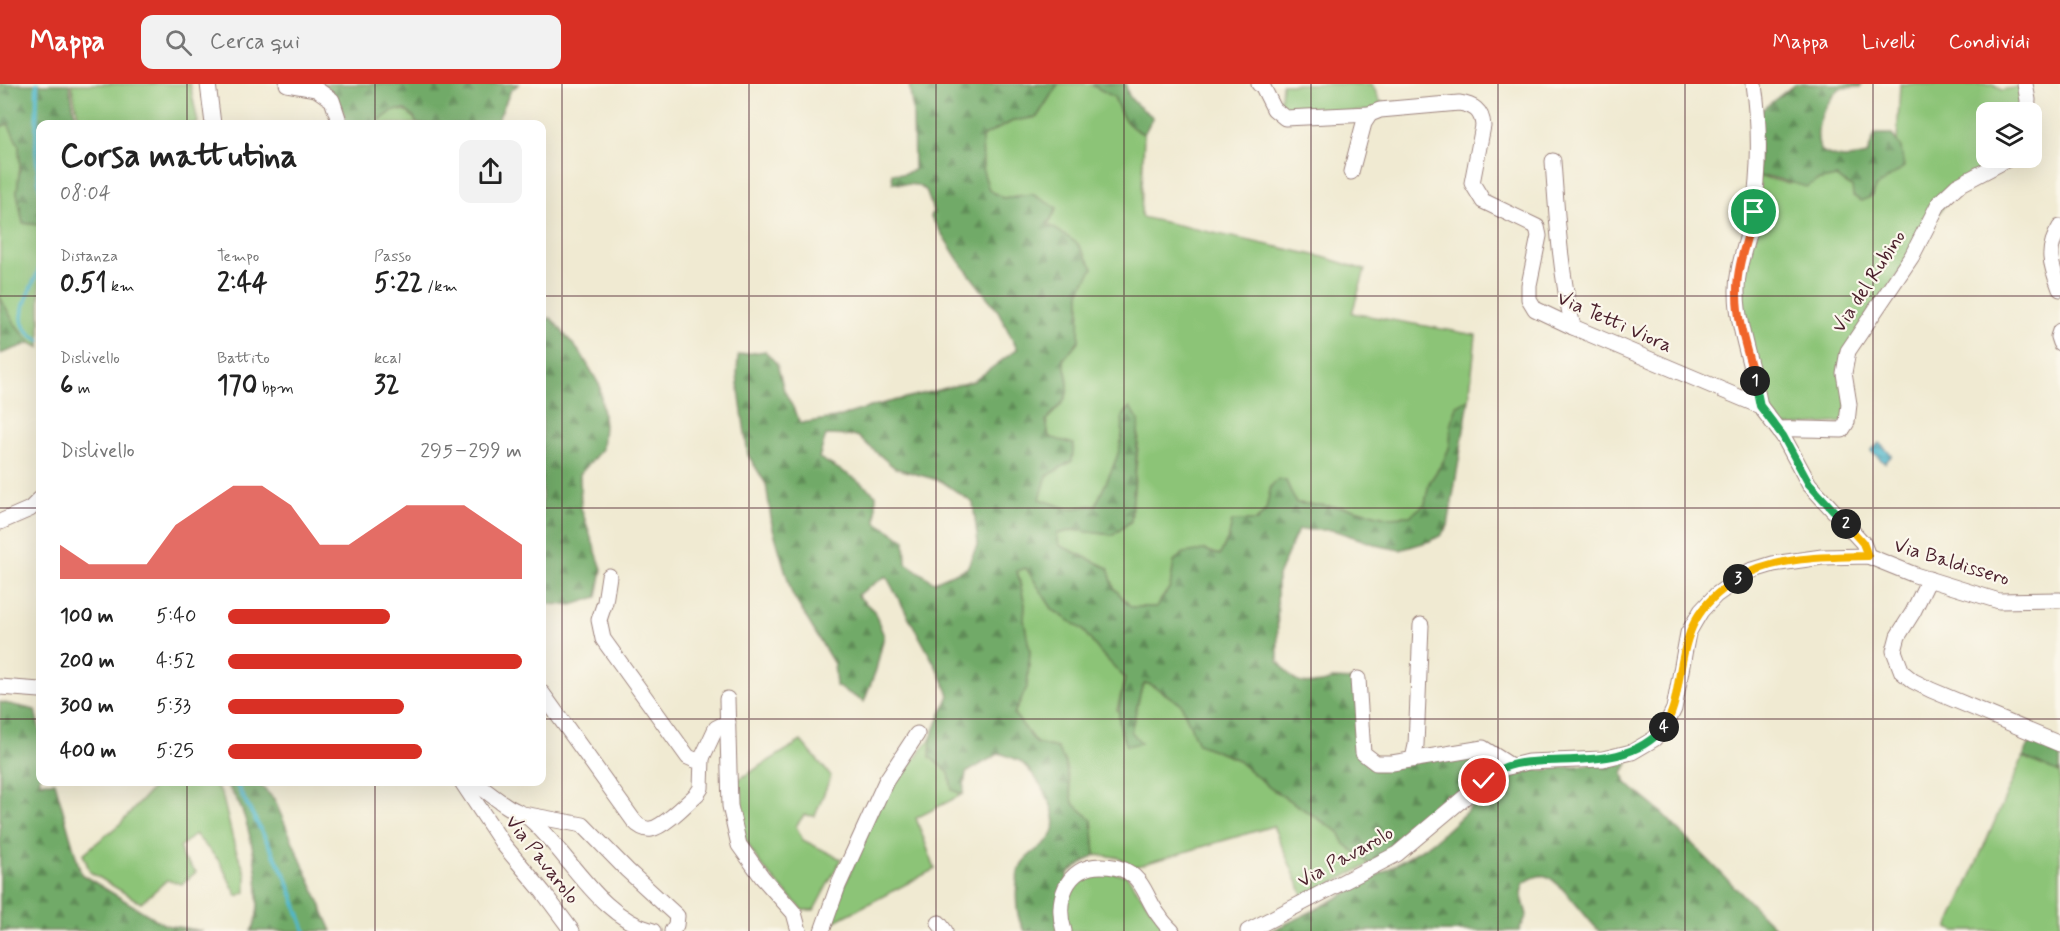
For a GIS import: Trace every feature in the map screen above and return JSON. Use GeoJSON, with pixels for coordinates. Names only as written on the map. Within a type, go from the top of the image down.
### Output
{"type":"FeatureCollection","features":[{"type":"Feature","properties":{"kind":"street"},"geometry":{"type":"LineString","coordinates":[[208,84],[212,120]]}},
{"type":"Feature","properties":{"kind":"street"},"geometry":{"type":"LineString","coordinates":[[287,84],[316,89],[332,99],[339,120]]}},
{"type":"Feature","properties":{"kind":"street"},"geometry":{"type":"LineString","coordinates":[[1259,84],[1274,109],[1285,118],[1370,114]]}},
{"type":"Feature","properties":{"kind":"street"},"geometry":{"type":"LineString","coordinates":[[1754,84],[1758,122],[1756,190],[1749,234],[1738,276],[1737,293],[1738,313],[1760,406],[1778,429],[1809,484],[1863,543],[1868,556]]}},
{"type":"Feature","properties":{"kind":"street"},"geometry":{"type":"LineString","coordinates":[[2025,84],[2028,102]]}},
{"type":"Feature","properties":{"kind":"street","name":"Via Tetti Viora"},"geometry":{"type":"LineString","coordinates":[[1370,114],[1380,110],[1459,103],[1477,109],[1482,116],[1483,126],[1472,183],[1483,201],[1537,227],[1539,236],[1529,285],[1529,300],[1535,309],[1760,406]]}},
{"type":"Feature","properties":{"kind":"street"},"geometry":{"type":"LineString","coordinates":[[1351,171],[1364,123],[1370,114]]}},
{"type":"Feature","properties":{"kind":"street"},"geometry":{"type":"LineString","coordinates":[[1554,160],[1559,249],[1564,288],[1573,327]]}},
{"type":"Feature","properties":{"kind":"street","name":"Via del Rubino"},"geometry":{"type":"LineString","coordinates":[[1778,429],[1842,430],[1847,422],[1849,404],[1844,373],[1848,351],[1912,256],[1939,203],[1957,186],[1991,168]]}},
{"type":"Feature","properties":{"kind":"street"},"geometry":{"type":"LineString","coordinates":[[2060,227],[2054,237],[2050,264],[2060,288]]}},
{"type":"Feature","properties":{"kind":"street"},"geometry":{"type":"LineString","coordinates":[[2060,331],[2058,337],[2060,343]]}},
{"type":"Feature","properties":{"kind":"street"},"geometry":{"type":"LineString","coordinates":[[0,515],[35,504]]}},
{"type":"Feature","properties":{"kind":"street"},"geometry":{"type":"LineString","coordinates":[[0,522],[35,504]]}},
{"type":"Feature","properties":{"kind":"street","name":"Via Baldissero"},"geometry":{"type":"LineString","coordinates":[[1868,556],[1929,579],[1999,601],[2060,600]]}},
{"type":"Feature","properties":{"kind":"street","name":"Via Pavarolo"},"geometry":{"type":"LineString","coordinates":[[1248,931],[1397,854],[1484,781],[1504,768],[1528,762],[1603,759],[1632,752],[1654,739],[1666,725],[1674,709],[1688,633],[1701,611],[1716,595],[1750,572],[1773,564],[1822,557],[1868,556]]}},
{"type":"Feature","properties":{"kind":"street"},"geometry":{"type":"LineString","coordinates":[[609,576],[605,602],[599,620],[603,639],[688,757],[695,760],[702,758]]}},
{"type":"Feature","properties":{"kind":"street"},"geometry":{"type":"LineString","coordinates":[[1929,579],[1898,636],[1894,651],[1902,672],[1913,681],[1931,690],[2060,744]]}},
{"type":"Feature","properties":{"kind":"street"},"geometry":{"type":"LineString","coordinates":[[1413,759],[1416,746],[1421,625]]}},
{"type":"Feature","properties":{"kind":"street"},"geometry":{"type":"LineString","coordinates":[[1358,679],[1363,753],[1376,763],[1392,763],[1483,748],[1511,766]]}},
{"type":"Feature","properties":{"kind":"street"},"geometry":{"type":"LineString","coordinates":[[0,687],[36,690]]}},
{"type":"Feature","properties":{"kind":"street"},"geometry":{"type":"LineString","coordinates":[[546,699],[634,822],[651,829],[660,825],[697,794],[701,788],[702,758],[716,728],[728,722]]}},
{"type":"Feature","properties":{"kind":"street"},"geometry":{"type":"LineString","coordinates":[[727,699],[730,806],[739,845],[762,877],[794,912],[799,931]]}},
{"type":"Feature","properties":{"kind":"street"},"geometry":{"type":"LineString","coordinates":[[822,931],[838,886],[886,782],[917,734]]}},
{"type":"Feature","properties":{"kind":"street","name":"Via Pavarolo"},"geometry":{"type":"LineString","coordinates":[[465,786],[502,844],[543,892],[572,931]]}},
{"type":"Feature","properties":{"kind":"street"},"geometry":{"type":"LineString","coordinates":[[480,786],[530,819],[573,870],[613,909],[644,929],[653,931]]}},
{"type":"Feature","properties":{"kind":"street"},"geometry":{"type":"LineString","coordinates":[[520,814],[583,825],[677,916],[676,925],[672,931]]}},
{"type":"Feature","properties":{"kind":"street"},"geometry":{"type":"LineString","coordinates":[[1064,931],[1059,917],[1061,896],[1079,871],[1094,866],[1111,866],[1128,872],[1145,890],[1158,916],[1172,931]]}},
{"type":"Feature","properties":{"kind":"green space"},"geometry":{"type":"Polygon","coordinates":[[[0,84],[69,84],[76,120],[36,120],[36,225],[23,223],[17,192],[20,166],[19,146],[8,124],[0,127],[0,84]]]}},
{"type":"Feature","properties":{"kind":"green space"},"geometry":{"type":"Polygon","coordinates":[[[71,84],[190,84],[197,120],[79,120],[71,84]]]}},
{"type":"Feature","properties":{"kind":"green space"},"geometry":{"type":"Polygon","coordinates":[[[323,84],[519,84],[511,90],[498,120],[415,120],[405,110],[394,110],[380,120],[345,120],[341,106],[323,84]]]}},
{"type":"Feature","properties":{"kind":"green space"},"geometry":{"type":"Polygon","coordinates":[[[909,84],[1058,84],[1037,117],[1013,121],[982,137],[983,171],[989,190],[1003,198],[1032,194],[1057,208],[1048,224],[1078,244],[1093,268],[1080,290],[1079,340],[1063,360],[1068,380],[1067,394],[1060,406],[1046,420],[1049,437],[1074,444],[1072,461],[1047,476],[1040,499],[1069,509],[1096,505],[1119,451],[1123,429],[1122,417],[1130,407],[1139,421],[1131,521],[1113,535],[1073,530],[1057,534],[1059,545],[1108,568],[1114,588],[1131,607],[1156,607],[1170,587],[1174,562],[1183,553],[1204,550],[1220,555],[1229,536],[1232,521],[1257,521],[1266,510],[1271,486],[1278,479],[1286,481],[1296,503],[1350,508],[1386,517],[1410,516],[1425,504],[1429,483],[1443,462],[1450,446],[1451,426],[1457,405],[1469,400],[1448,526],[1440,536],[1400,550],[1380,546],[1333,530],[1298,530],[1277,578],[1278,661],[1295,680],[1303,683],[1314,684],[1332,679],[1354,680],[1367,762],[1483,751],[1501,764],[1396,849],[1370,864],[1345,844],[1339,832],[1270,788],[1236,759],[1198,744],[1181,704],[1152,685],[1145,683],[1141,690],[1131,731],[1141,743],[1127,746],[1119,721],[1125,678],[1082,629],[1053,610],[1026,568],[1017,571],[1025,604],[1024,620],[1030,652],[1027,687],[1014,714],[1036,743],[1057,748],[1065,762],[1073,803],[1092,820],[1095,855],[1068,873],[1060,931],[1025,931],[1021,925],[1016,898],[1019,870],[1028,856],[1046,843],[1052,835],[1054,817],[1051,806],[1041,786],[1027,768],[1021,762],[1000,753],[966,773],[963,794],[952,790],[949,773],[930,757],[931,738],[949,695],[940,674],[886,576],[857,595],[874,611],[884,636],[876,670],[864,702],[836,686],[834,664],[792,594],[772,525],[766,484],[748,455],[737,376],[738,355],[765,351],[777,364],[784,390],[801,423],[835,418],[974,381],[1017,349],[998,311],[959,261],[931,217],[933,211],[926,190],[916,185],[893,183],[892,173],[903,174],[914,170],[913,112],[909,84]],[[826,435],[819,458],[856,479],[876,495],[876,522],[905,540],[906,563],[934,582],[967,568],[978,543],[973,503],[941,481],[895,468],[857,436],[826,435]]]}},
{"type":"Feature","properties":{"kind":"green space"},"geometry":{"type":"Polygon","coordinates":[[[1058,84],[1090,84],[1114,97],[1124,119],[1144,134],[1141,217],[1323,257],[1365,270],[1352,313],[1476,335],[1469,400],[1456,405],[1451,426],[1450,446],[1443,462],[1429,483],[1425,504],[1410,516],[1386,517],[1350,508],[1296,503],[1286,481],[1271,486],[1266,510],[1256,521],[1232,522],[1229,536],[1220,555],[1204,550],[1174,562],[1170,587],[1156,607],[1131,607],[1114,588],[1108,568],[1059,545],[1057,534],[1073,530],[1113,535],[1131,521],[1139,435],[1123,417],[1119,451],[1096,505],[1069,509],[1039,499],[1048,460],[1046,420],[1060,405],[1067,393],[1068,380],[1063,360],[1079,340],[1078,244],[1048,224],[1057,209],[1032,194],[1002,198],[989,190],[983,171],[982,137],[1013,121],[1037,117],[1058,84]]]}},
{"type":"Feature","properties":{"kind":"green space"},"geometry":{"type":"Polygon","coordinates":[[[1090,84],[1126,84],[1132,99],[1153,117],[1144,134],[1124,119],[1114,97],[1090,84]]]}},
{"type":"Feature","properties":{"kind":"green space"},"geometry":{"type":"Polygon","coordinates":[[[1282,84],[1372,84],[1380,101],[1386,104],[1370,111],[1288,114],[1274,101],[1281,98],[1282,84]]]}},
{"type":"Feature","properties":{"kind":"green space"},"geometry":{"type":"Polygon","coordinates":[[[1795,84],[1862,84],[1860,87],[1840,88],[1829,102],[1819,125],[1820,150],[1831,156],[1842,158],[1867,155],[1875,134],[1892,134],[1901,148],[1904,167],[1875,188],[1873,196],[1861,201],[1853,196],[1852,187],[1836,177],[1816,181],[1807,187],[1770,177],[1758,177],[1759,112],[1795,84]]]}},
{"type":"Feature","properties":{"kind":"green space"},"geometry":{"type":"Polygon","coordinates":[[[1900,84],[1994,84],[2001,90],[2024,89],[2025,102],[1976,102],[1976,168],[1990,168],[1957,186],[1847,350],[1846,422],[1779,427],[1761,405],[1739,313],[1758,177],[1795,183],[1836,177],[1852,187],[1875,188],[1901,148],[1897,142],[1900,84]]]}},
{"type":"Feature","properties":{"kind":"green space"},"geometry":{"type":"Polygon","coordinates":[[[394,110],[408,113],[415,120],[380,120],[394,110]]]}},
{"type":"Feature","properties":{"kind":"green space"},"geometry":{"type":"Polygon","coordinates":[[[8,123],[19,146],[20,166],[17,192],[23,223],[36,225],[36,346],[15,324],[0,297],[0,127],[8,123]]]}},
{"type":"Feature","properties":{"kind":"green space"},"geometry":{"type":"Polygon","coordinates":[[[0,297],[15,324],[31,343],[0,354],[0,297]]]}},
{"type":"Feature","properties":{"kind":"green space"},"geometry":{"type":"Polygon","coordinates":[[[551,318],[582,355],[600,386],[604,426],[602,449],[580,474],[581,508],[602,569],[597,597],[572,605],[546,604],[546,319],[551,318]]]}},
{"type":"Feature","properties":{"kind":"green space"},"geometry":{"type":"Polygon","coordinates":[[[1026,567],[1053,610],[1082,629],[1125,678],[1117,710],[1131,731],[1141,690],[1145,683],[1152,685],[1181,704],[1198,744],[1236,759],[1270,788],[1339,832],[1345,844],[1370,864],[1304,897],[1273,826],[1134,867],[1117,857],[1095,855],[1092,820],[1073,803],[1065,762],[1057,749],[1036,743],[1014,714],[1027,687],[1030,652],[1024,620],[1025,604],[1017,570],[1026,567]]]}},
{"type":"Feature","properties":{"kind":"green space"},"geometry":{"type":"Polygon","coordinates":[[[0,702],[35,710],[36,786],[56,786],[81,874],[165,925],[203,931],[0,931],[0,702]]]}},
{"type":"Feature","properties":{"kind":"green space"},"geometry":{"type":"Polygon","coordinates":[[[2033,737],[2060,747],[2060,773],[2023,757],[2033,737]]]}},
{"type":"Feature","properties":{"kind":"green space"},"geometry":{"type":"Polygon","coordinates":[[[931,738],[930,757],[949,773],[952,790],[963,794],[916,818],[935,869],[828,925],[884,791],[910,765],[931,738]]]}},
{"type":"Feature","properties":{"kind":"green space"},"geometry":{"type":"Polygon","coordinates":[[[801,741],[831,776],[815,816],[804,815],[796,826],[803,840],[841,859],[814,910],[803,910],[764,869],[748,845],[737,805],[736,781],[801,741]]]}},
{"type":"Feature","properties":{"kind":"green space"},"geometry":{"type":"Polygon","coordinates":[[[2023,757],[2060,773],[2060,931],[1955,931],[1948,928],[2023,757]]]}},
{"type":"Feature","properties":{"kind":"green space"},"geometry":{"type":"Polygon","coordinates":[[[1622,760],[1628,763],[1623,773],[1626,783],[1660,811],[1778,931],[1599,931],[1552,879],[1543,876],[1534,877],[1524,883],[1521,893],[1527,915],[1519,931],[1271,931],[1349,892],[1425,847],[1480,799],[1511,777],[1528,771],[1622,760]]]}},
{"type":"Feature","properties":{"kind":"green space"},"geometry":{"type":"Polygon","coordinates":[[[154,786],[215,786],[222,794],[234,844],[246,875],[246,892],[237,896],[220,862],[195,834],[180,847],[182,857],[196,872],[182,884],[167,880],[141,903],[90,872],[83,854],[121,823],[154,786]]]}},
{"type":"Feature","properties":{"kind":"green space"},"geometry":{"type":"Polygon","coordinates":[[[228,786],[261,786],[274,799],[332,931],[251,931],[256,920],[258,888],[253,850],[240,806],[228,786]]]}},
{"type":"Feature","properties":{"kind":"green space"},"geometry":{"type":"Polygon","coordinates":[[[1094,870],[1126,875],[1168,931],[1147,928],[1067,931],[1065,908],[1067,894],[1075,883],[1094,870]]]}},
{"type":"Feature","properties":{"kind":"water"},"geometry":{"type":"Polygon","coordinates":[[[1879,443],[1892,455],[1885,463],[1871,451],[1879,443]]]}},
{"type":"Feature","properties":{"kind":"waterway"},"geometry":{"type":"LineString","coordinates":[[36,120],[37,84]]}},
{"type":"Feature","properties":{"kind":"waterway"},"geometry":{"type":"LineString","coordinates":[[36,277],[27,296],[22,316],[29,333],[36,337]]}},
{"type":"Feature","properties":{"kind":"waterway"},"geometry":{"type":"LineString","coordinates":[[237,786],[286,877],[305,931]]}},
{"type":"Feature","properties":{"kind":"route"},"geometry":{"type":"LineString","coordinates":[[1484,781],[1504,768],[1528,762],[1603,759],[1632,752],[1654,739],[1666,725],[1674,709],[1688,633],[1701,611],[1716,595],[1735,580],[1773,564],[1822,557],[1868,556],[1863,543],[1809,484],[1783,436],[1760,406],[1738,313],[1737,293],[1738,276],[1754,212]]}}]}
